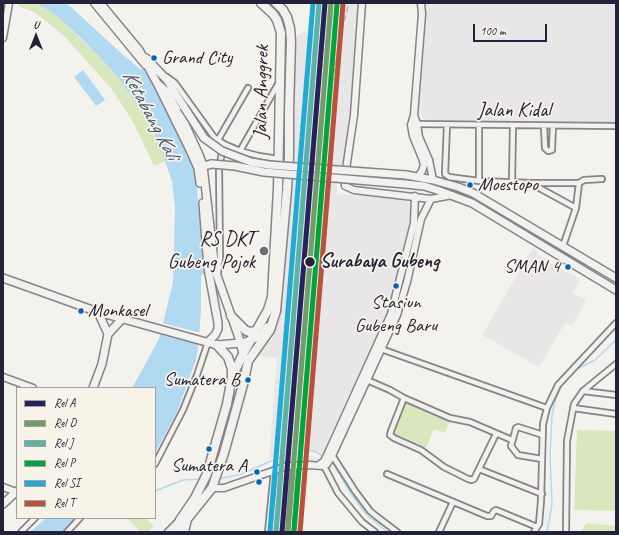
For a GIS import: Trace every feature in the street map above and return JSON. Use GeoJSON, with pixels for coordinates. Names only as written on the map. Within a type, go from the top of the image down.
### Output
{"type":"FeatureCollection","features":[{"type":"Feature","properties":{"kind":"highway","name":"Jalan Anggrek"},"geometry":{"type":"LineString","coordinates":[[232,377],[268,310],[272,297],[278,189],[281,40],[279,24],[273,14],[262,3]]}},
{"type":"Feature","properties":{"kind":"highway","name":"Jalan Anggrek"},"geometry":{"type":"LineString","coordinates":[[184,532],[187,519],[214,482],[235,415],[246,367],[250,357],[270,330],[276,311],[289,156],[291,41],[289,23],[283,10],[276,3]]}},
{"type":"Feature","properties":{"kind":"highway"},"geometry":{"type":"LineString","coordinates":[[280,66],[290,66]]}},
{"type":"Feature","properties":{"kind":"highway"},"geometry":{"type":"LineString","coordinates":[[231,316],[245,330],[249,332],[256,331]]}},
{"type":"Feature","properties":{"kind":"highway"},"geometry":{"type":"LineString","coordinates":[[177,532],[180,520],[202,485],[207,474],[222,424],[232,377],[231,364],[228,357],[217,345]]}},
{"type":"Feature","properties":{"kind":"main road"},"geometry":{"type":"LineString","coordinates":[[100,3],[140,52],[154,72],[171,86],[204,138],[222,151],[251,162],[270,165],[406,175],[458,187],[481,198],[616,278]]}},
{"type":"Feature","properties":{"kind":"main road"},"geometry":{"type":"LineString","coordinates":[[154,72],[157,83],[187,142],[198,168],[202,192],[208,268],[218,318],[218,329],[215,335],[208,342]]}},
{"type":"Feature","properties":{"kind":"main road"},"geometry":{"type":"LineString","coordinates":[[157,83],[166,91],[184,122],[203,166],[217,277],[240,343],[246,367]]}},
{"type":"Feature","properties":{"kind":"main road"},"geometry":{"type":"LineString","coordinates":[[203,166],[212,164],[235,166],[264,172],[424,186],[454,195],[478,206],[616,290]]}},
{"type":"Feature","properties":{"kind":"main road"},"geometry":{"type":"LineString","coordinates":[[214,303],[217,277]]}},
{"type":"Feature","properties":{"kind":"main road"},"geometry":{"type":"LineString","coordinates":[[3,278],[98,312],[217,345],[240,343],[263,334],[276,311]]}},
{"type":"Feature","properties":{"kind":"main road"},"geometry":{"type":"LineString","coordinates":[[98,312],[108,334]]}},
{"type":"Feature","properties":{"kind":"main road"},"geometry":{"type":"LineString","coordinates":[[93,387],[102,364],[108,334],[122,319]]}},
{"type":"Feature","properties":{"kind":"main road"},"geometry":{"type":"LineString","coordinates":[[3,504],[16,492]]}},
{"type":"Feature","properties":{"kind":"street"},"geometry":{"type":"LineString","coordinates":[[94,3],[154,72],[175,83],[210,134],[224,144],[240,151],[278,159]]}},
{"type":"Feature","properties":{"kind":"street"},"geometry":{"type":"LineString","coordinates":[[362,3],[354,115],[345,185],[347,188],[354,190],[430,198],[454,195]]}},
{"type":"Feature","properties":{"kind":"street"},"geometry":{"type":"LineString","coordinates":[[418,177],[424,165],[414,141],[414,115],[422,14],[421,3]]}},
{"type":"Feature","properties":{"kind":"street"},"geometry":{"type":"LineString","coordinates":[[3,22],[9,4]]}},
{"type":"Feature","properties":{"kind":"street"},"geometry":{"type":"LineString","coordinates":[[3,38],[9,4]]}},
{"type":"Feature","properties":{"kind":"street"},"geometry":{"type":"LineString","coordinates":[[240,151],[279,82]]}},
{"type":"Feature","properties":{"kind":"street"},"geometry":{"type":"LineString","coordinates":[[218,140],[248,88]]}},
{"type":"Feature","properties":{"kind":"street"},"geometry":{"type":"LineString","coordinates":[[414,124],[429,160],[433,180]]}},
{"type":"Feature","properties":{"kind":"street","name":"Jalan Kidal"},"geometry":{"type":"LineString","coordinates":[[414,124],[616,126]]}},
{"type":"Feature","properties":{"kind":"street"},"geometry":{"type":"LineString","coordinates":[[447,125],[445,175],[449,177],[479,181],[531,183],[579,183],[584,180],[602,180]]}},
{"type":"Feature","properties":{"kind":"street"},"geometry":{"type":"LineString","coordinates":[[479,125],[479,181]]}},
{"type":"Feature","properties":{"kind":"street"},"geometry":{"type":"LineString","coordinates":[[512,182],[513,125]]}},
{"type":"Feature","properties":{"kind":"street"},"geometry":{"type":"LineString","coordinates":[[544,126],[546,148],[548,151],[552,150],[553,126]]}},
{"type":"Feature","properties":{"kind":"street"},"geometry":{"type":"LineString","coordinates":[[217,277],[220,257],[219,167],[224,144]]}},
{"type":"Feature","properties":{"kind":"street"},"geometry":{"type":"LineString","coordinates":[[531,183],[576,208]]}},
{"type":"Feature","properties":{"kind":"street"},"geometry":{"type":"LineString","coordinates":[[563,246],[576,208],[579,183]]}},
{"type":"Feature","properties":{"kind":"street"},"geometry":{"type":"LineString","coordinates":[[323,464],[330,455],[357,397],[391,314],[414,223],[415,196]]}},
{"type":"Feature","properties":{"kind":"street"},"geometry":{"type":"LineString","coordinates":[[357,397],[367,380],[397,315],[422,219],[430,198]]}},
{"type":"Feature","properties":{"kind":"street"},"geometry":{"type":"LineString","coordinates":[[407,251],[414,253]]}},
{"type":"Feature","properties":{"kind":"street"},"geometry":{"type":"LineString","coordinates":[[534,532],[537,527],[542,494],[543,435],[547,408],[558,385],[616,323]]}},
{"type":"Feature","properties":{"kind":"street"},"geometry":{"type":"LineString","coordinates":[[156,462],[183,410],[208,342]]}},
{"type":"Feature","properties":{"kind":"street"},"geometry":{"type":"LineString","coordinates":[[381,350],[547,408]]}},
{"type":"Feature","properties":{"kind":"street"},"geometry":{"type":"LineString","coordinates":[[566,532],[567,441],[573,408],[576,399],[616,364]]}},
{"type":"Feature","properties":{"kind":"street"},"geometry":{"type":"LineString","coordinates":[[3,377],[30,387]]}},
{"type":"Feature","properties":{"kind":"street"},"geometry":{"type":"LineString","coordinates":[[367,380],[450,418],[470,422],[512,440]]}},
{"type":"Feature","properties":{"kind":"street"},"geometry":{"type":"LineString","coordinates":[[584,391],[616,395]]}},
{"type":"Feature","properties":{"kind":"street"},"geometry":{"type":"LineString","coordinates":[[404,398],[390,435],[421,450],[444,466],[468,479],[474,479],[496,434]]}},
{"type":"Feature","properties":{"kind":"street"},"geometry":{"type":"LineString","coordinates":[[573,408],[616,414]]}},
{"type":"Feature","properties":{"kind":"street"},"geometry":{"type":"LineString","coordinates":[[542,459],[517,455],[511,446],[516,428],[518,427],[543,435]]}},
{"type":"Feature","properties":{"kind":"street"},"geometry":{"type":"LineString","coordinates":[[330,455],[370,511],[397,532]]}},
{"type":"Feature","properties":{"kind":"street"},"geometry":{"type":"LineString","coordinates":[[214,482],[224,488],[287,466],[323,464]]}},
{"type":"Feature","properties":{"kind":"street"},"geometry":{"type":"LineString","coordinates":[[323,464],[338,493],[362,522],[375,532]]}},
{"type":"Feature","properties":{"kind":"street"},"geometry":{"type":"LineString","coordinates":[[289,532],[294,465]]}},
{"type":"Feature","properties":{"kind":"street"},"geometry":{"type":"LineString","coordinates":[[479,469],[542,494]]}},
{"type":"Feature","properties":{"kind":"street"},"geometry":{"type":"LineString","coordinates":[[268,532],[274,471]]}},
{"type":"Feature","properties":{"kind":"street"},"geometry":{"type":"LineString","coordinates":[[387,474],[489,516],[491,516],[496,510],[537,527]]}},
{"type":"Feature","properties":{"kind":"street"},"geometry":{"type":"LineString","coordinates":[[3,487],[16,492]]}},
{"type":"Feature","properties":{"kind":"street"},"geometry":{"type":"LineString","coordinates":[[439,532],[452,502]]}},
{"type":"Feature","properties":{"kind":"street"},"geometry":{"type":"LineString","coordinates":[[21,532],[34,519]]}},
{"type":"Feature","properties":{"kind":"street"},"geometry":{"type":"LineString","coordinates":[[67,532],[79,519]]}},
{"type":"Feature","properties":{"kind":"street"},"geometry":{"type":"LineString","coordinates":[[168,532],[180,520]]}},
{"type":"Feature","properties":{"kind":"shaded area"},"geometry":{"type":"Polygon","coordinates":[[[318,3],[359,3],[350,113],[348,118],[347,153],[337,176],[337,194],[401,199],[409,203],[412,212],[388,317],[348,397],[323,453],[307,449],[296,449],[269,459],[277,358],[256,356],[272,339],[278,325],[295,156],[293,97],[297,35],[316,27],[318,3]]]}},
{"type":"Feature","properties":{"kind":"shaded area"},"geometry":{"type":"Polygon","coordinates":[[[423,3],[616,3],[616,122],[426,120],[420,115],[415,105],[423,3]]]}},
{"type":"Feature","properties":{"kind":"shaded area"},"geometry":{"type":"Polygon","coordinates":[[[533,248],[538,251],[537,254],[550,261],[550,263],[580,279],[573,293],[586,300],[572,326],[565,323],[539,367],[482,335],[533,248]]]}},
{"type":"Feature","properties":{"kind":"shaded area"},"geometry":{"type":"Polygon","coordinates":[[[304,456],[312,456],[319,459],[316,462],[304,460],[274,469],[272,465],[280,461],[304,456]]]}},
{"type":"Feature","properties":{"kind":"shaded area"},"geometry":{"type":"Polygon","coordinates":[[[293,469],[287,532],[272,532],[276,480],[279,473],[293,469]]]}},
{"type":"Feature","properties":{"kind":"green space"},"geometry":{"type":"Polygon","coordinates":[[[20,3],[37,3],[58,17],[99,56],[120,80],[142,112],[157,139],[165,161],[154,166],[134,124],[110,87],[64,36],[36,13],[18,6],[20,3]]]}},
{"type":"Feature","properties":{"kind":"green space"},"geometry":{"type":"Polygon","coordinates":[[[404,399],[451,419],[445,433],[434,429],[426,448],[391,432],[404,399]]]}},
{"type":"Feature","properties":{"kind":"green space"},"geometry":{"type":"Polygon","coordinates":[[[577,430],[616,431],[616,511],[574,510],[577,430]]]}},
{"type":"Feature","properties":{"kind":"green space"},"geometry":{"type":"Polygon","coordinates":[[[128,519],[147,519],[154,526],[148,532],[141,532],[128,519]]]}},
{"type":"Feature","properties":{"kind":"green space"},"geometry":{"type":"Polygon","coordinates":[[[588,523],[616,526],[616,532],[581,532],[584,526],[588,523]]]}},
{"type":"Feature","properties":{"kind":"water","name":"Ketabang Kali"},"geometry":{"type":"Polygon","coordinates":[[[37,3],[65,3],[70,6],[122,54],[140,69],[143,69],[191,160],[196,175],[204,273],[201,276],[201,311],[198,348],[196,360],[177,412],[156,451],[156,387],[133,387],[159,339],[173,282],[175,208],[172,181],[157,139],[142,112],[120,80],[99,56],[58,17],[37,3]]]}},
{"type":"Feature","properties":{"kind":"water"},"geometry":{"type":"Polygon","coordinates":[[[83,70],[105,100],[96,106],[74,77],[83,70]]]}},
{"type":"Feature","properties":{"kind":"water"},"geometry":{"type":"Polygon","coordinates":[[[45,519],[75,519],[63,532],[30,532],[45,519]]]}},
{"type":"Feature","properties":{"kind":"pier"},"geometry":{"type":"Polygon","coordinates":[[[162,323],[201,333],[200,345],[158,334],[162,323]]]}},
{"type":"Feature","properties":{"kind":"waterway"},"geometry":{"type":"LineString","coordinates":[[575,370],[595,360],[616,340]]}},
{"type":"Feature","properties":{"kind":"waterway"},"geometry":{"type":"LineString","coordinates":[[547,532],[552,504],[550,455],[552,415],[555,401],[563,383]]}},
{"type":"Feature","properties":{"kind":"waterway"},"geometry":{"type":"LineString","coordinates":[[219,479],[242,474],[295,452],[307,450],[316,452],[324,457]]}},
{"type":"Feature","properties":{"kind":"waterway"},"geometry":{"type":"LineString","coordinates":[[330,462],[334,465],[349,491],[366,514],[387,532]]}},
{"type":"Feature","properties":{"kind":"waterway"},"geometry":{"type":"LineString","coordinates":[[156,491],[183,480],[201,479]]}},
{"type":"Feature","properties":{"kind":"railway"},"geometry":{"type":"LineString","coordinates":[[332,83],[341,33],[349,3]]}},
{"type":"Feature","properties":{"kind":"rail line","name":"SI"},"geometry":{"type":"LineString","coordinates":[[270,531],[313,3]]}},
{"type":"Feature","properties":{"kind":"rail line","name":"J"},"geometry":{"type":"LineString","coordinates":[[276,532],[319,3]]}},
{"type":"Feature","properties":{"kind":"rail line","name":"A"},"geometry":{"type":"LineString","coordinates":[[282,532],[325,3]]}},
{"type":"Feature","properties":{"kind":"rail line","name":"D"},"geometry":{"type":"LineString","coordinates":[[288,532],[331,3]]}},
{"type":"Feature","properties":{"kind":"rail line","name":"P"},"geometry":{"type":"LineString","coordinates":[[294,532],[337,4]]}},
{"type":"Feature","properties":{"kind":"rail line","name":"T"},"geometry":{"type":"LineString","coordinates":[[300,532],[343,4]]}},
{"type":"Feature","properties":{"kind":"place","name":"Grand City"},"geometry":{"type":"Point","coordinates":[154,58]}},
{"type":"Feature","properties":{"kind":"place","name":"Moestopo"},"geometry":{"type":"Point","coordinates":[470,185]}},
{"type":"Feature","properties":{"kind":"place","name":"RS DKT Gubeng Pojok"},"geometry":{"type":"Point","coordinates":[264,251]}},
{"type":"Feature","properties":{"kind":"place","name":"Surabaya Gubeng"},"geometry":{"type":"Point","coordinates":[310,262]}},
{"type":"Feature","properties":{"kind":"place","name":"SMAN 4"},"geometry":{"type":"Point","coordinates":[568,267]}},
{"type":"Feature","properties":{"kind":"place","name":"Stasiun Gubeng Baru"},"geometry":{"type":"Point","coordinates":[396,286]}},
{"type":"Feature","properties":{"kind":"place","name":"Monkasel"},"geometry":{"type":"Point","coordinates":[81,311]}},
{"type":"Feature","properties":{"kind":"place","name":"Sumatera B"},"geometry":{"type":"Point","coordinates":[248,380]}},
{"type":"Feature","properties":{"kind":"place","name":"Sumatera A"},"geometry":{"type":"Point","coordinates":[209,449]}}]}
